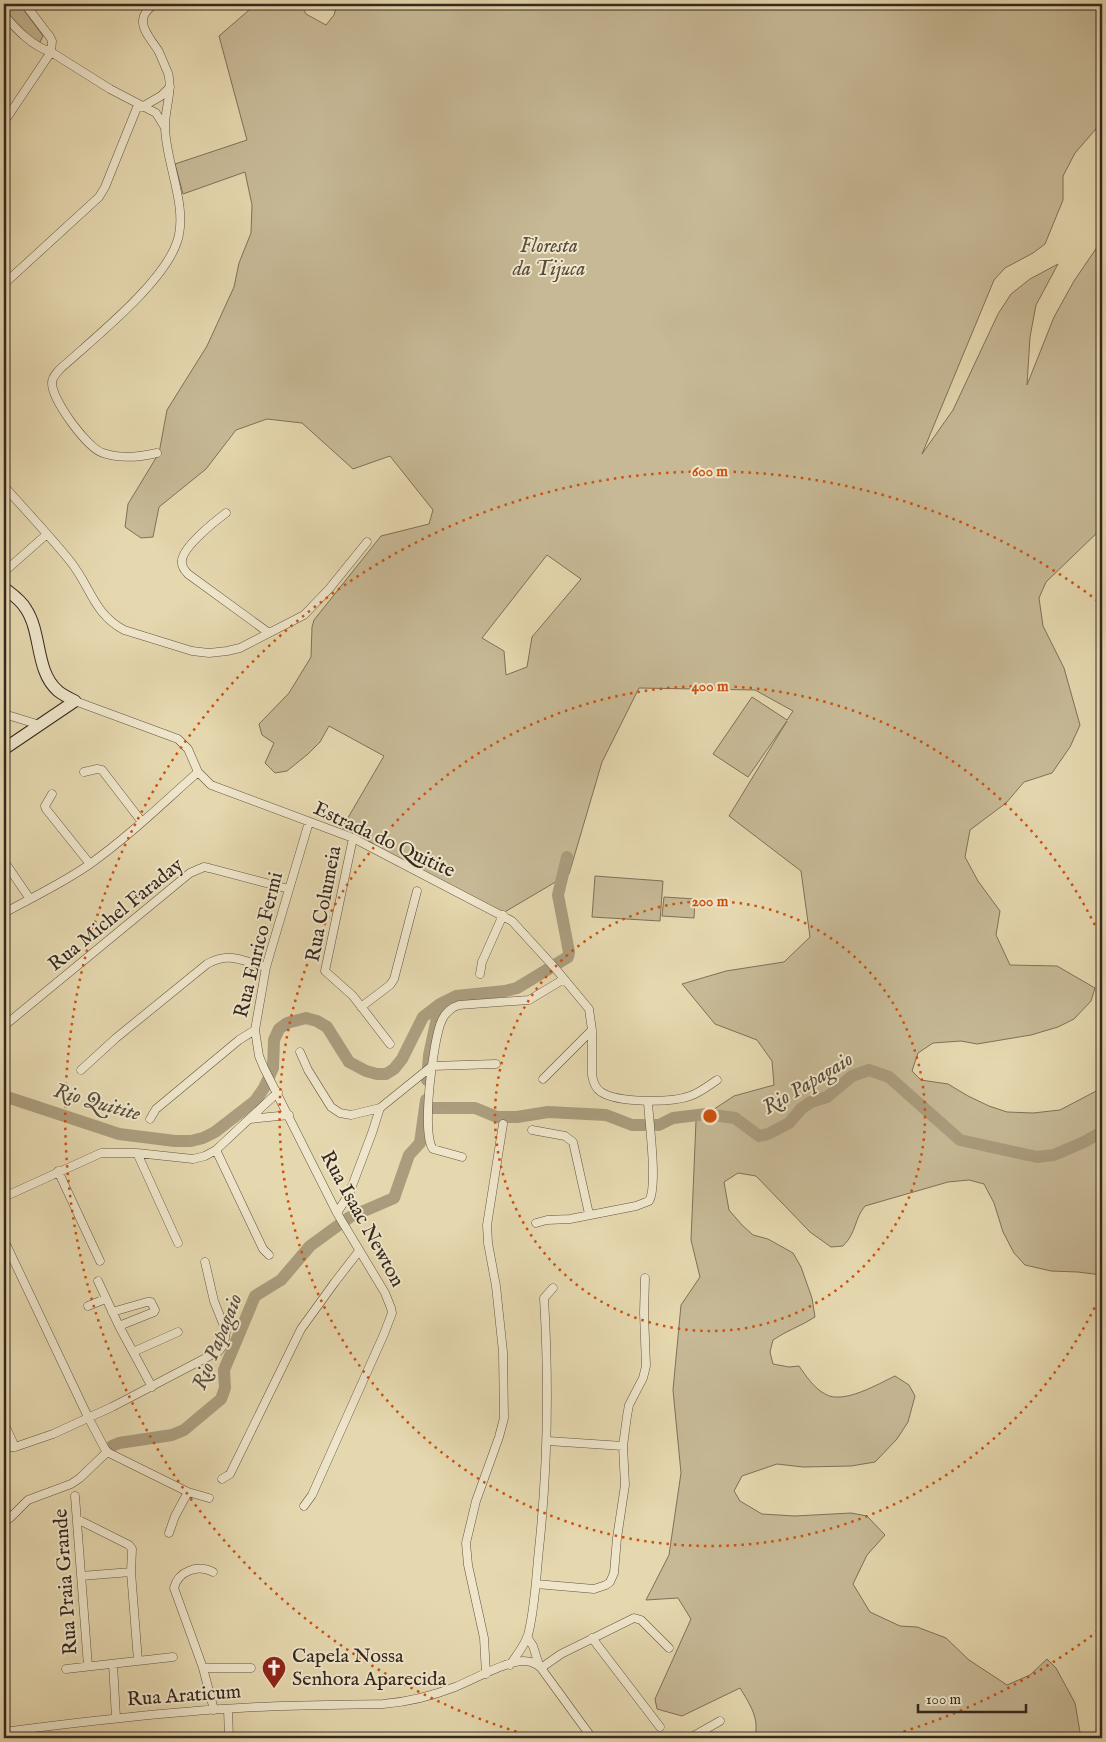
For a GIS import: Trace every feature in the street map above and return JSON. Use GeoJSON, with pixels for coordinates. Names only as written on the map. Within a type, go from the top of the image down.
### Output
{"type":"FeatureCollection","features":[{"type":"Feature","properties":{"kind":"street"},"geometry":{"type":"LineString","coordinates":[[4,122],[51,52],[50,37],[25,4]]}},
{"type":"Feature","properties":{"kind":"street"},"geometry":{"type":"LineString","coordinates":[[155,4],[148,9],[143,17],[143,22],[144,28],[160,54],[168,73],[170,87],[165,127],[179,208],[177,242],[160,274],[59,370],[53,378],[52,385],[54,394],[69,418],[95,449],[115,456],[146,456],[157,453]]}},
{"type":"Feature","properties":{"kind":"street"},"geometry":{"type":"LineString","coordinates":[[4,15],[33,43],[159,116],[165,127]]}},
{"type":"Feature","properties":{"kind":"street"},"geometry":{"type":"LineString","coordinates":[[4,284],[99,197],[140,106],[156,100],[170,87]]}},
{"type":"Feature","properties":{"kind":"street"},"geometry":{"type":"LineString","coordinates":[[4,486],[72,563],[100,611],[114,625],[124,630],[192,651],[226,652],[240,648],[304,615],[329,589],[367,542]]}},
{"type":"Feature","properties":{"kind":"street"},"geometry":{"type":"LineString","coordinates":[[226,513],[185,551],[182,560],[183,568],[188,574],[269,633]]}},
{"type":"Feature","properties":{"kind":"street"},"geometry":{"type":"LineString","coordinates":[[4,572],[47,534]]}},
{"type":"Feature","properties":{"kind":"street"},"geometry":{"type":"LineString","coordinates":[[4,588],[20,600],[29,613],[42,660],[54,685],[58,691],[75,701],[4,749]]}},
{"type":"Feature","properties":{"kind":"street","name":"Estrada do Quitite"},"geometry":{"type":"LineString","coordinates":[[75,701],[178,739],[188,749],[198,772],[211,785],[353,838],[503,915],[515,924],[548,959],[589,1009],[592,1030],[592,1076],[601,1093],[623,1099],[648,1102],[688,1097],[717,1080]]}},
{"type":"Feature","properties":{"kind":"street"},"geometry":{"type":"LineString","coordinates":[[4,714],[40,725]]}},
{"type":"Feature","properties":{"kind":"street"},"geometry":{"type":"LineString","coordinates":[[84,772],[97,769],[102,770],[142,822]]}},
{"type":"Feature","properties":{"kind":"street"},"geometry":{"type":"LineString","coordinates":[[4,913],[90,864],[142,822],[198,772]]}},
{"type":"Feature","properties":{"kind":"street"},"geometry":{"type":"LineString","coordinates":[[52,794],[45,806],[46,809],[90,864]]}},
{"type":"Feature","properties":{"kind":"street","name":"Rua Enrico Fermi"},"geometry":{"type":"LineString","coordinates":[[150,1118],[156,1109],[239,1040],[255,1030],[266,967],[309,822]]}},
{"type":"Feature","properties":{"kind":"street","name":"Rua Columeia"},"geometry":{"type":"LineString","coordinates":[[353,838],[324,967],[328,974],[346,989],[361,1007]]}},
{"type":"Feature","properties":{"kind":"street"},"geometry":{"type":"LineString","coordinates":[[4,861],[30,899]]}},
{"type":"Feature","properties":{"kind":"street","name":"Rua Michel Faraday"},"geometry":{"type":"LineString","coordinates":[[4,1026],[190,873],[204,867],[289,889]]}},
{"type":"Feature","properties":{"kind":"street"},"geometry":{"type":"LineString","coordinates":[[390,1044],[361,1007],[390,985],[394,979],[417,891]]}},
{"type":"Feature","properties":{"kind":"street"},"geometry":{"type":"LineString","coordinates":[[480,974],[482,962],[503,915]]}},
{"type":"Feature","properties":{"kind":"street"},"geometry":{"type":"LineString","coordinates":[[81,1070],[116,1038],[207,964],[217,958],[230,957],[266,967]]}},
{"type":"Feature","properties":{"kind":"street"},"geometry":{"type":"LineString","coordinates":[[462,1157],[434,1149],[430,1145],[428,1138],[431,1067],[442,1020],[454,1007],[478,1003],[529,1000],[564,979]]}},
{"type":"Feature","properties":{"kind":"street","name":"Rua Isaac Newton"},"geometry":{"type":"LineString","coordinates":[[255,1030],[259,1056],[264,1068],[338,1215],[385,1293],[392,1313],[345,1423],[312,1495],[304,1506]]}},
{"type":"Feature","properties":{"kind":"street"},"geometry":{"type":"LineString","coordinates":[[543,1079],[592,1030]]}},
{"type":"Feature","properties":{"kind":"street"},"geometry":{"type":"LineString","coordinates":[[300,1052],[308,1070],[331,1107],[340,1113],[351,1115],[380,1108],[431,1067],[496,1064]]}},
{"type":"Feature","properties":{"kind":"street"},"geometry":{"type":"LineString","coordinates":[[4,1197],[101,1153],[137,1153],[193,1159],[205,1156],[216,1150],[250,1119],[276,1089]]}},
{"type":"Feature","properties":{"kind":"street"},"geometry":{"type":"LineString","coordinates":[[536,1223],[547,1220],[570,1219],[636,1206],[649,1201],[652,1192],[648,1102]]}},
{"type":"Feature","properties":{"kind":"street"},"geometry":{"type":"LineString","coordinates":[[338,1215],[349,1194],[380,1108]]}},
{"type":"Feature","properties":{"kind":"street"},"geometry":{"type":"LineString","coordinates":[[250,1119],[289,1115]]}},
{"type":"Feature","properties":{"kind":"street"},"geometry":{"type":"LineString","coordinates":[[486,1674],[484,1638],[468,1565],[466,1543],[476,1501],[504,1418],[503,1352],[487,1225],[503,1124]]}},
{"type":"Feature","properties":{"kind":"street"},"geometry":{"type":"LineString","coordinates":[[532,1130],[565,1136],[573,1142],[589,1214]]}},
{"type":"Feature","properties":{"kind":"street"},"geometry":{"type":"LineString","coordinates":[[216,1150],[262,1249],[269,1255]]}},
{"type":"Feature","properties":{"kind":"street"},"geometry":{"type":"LineString","coordinates":[[137,1153],[178,1243]]}},
{"type":"Feature","properties":{"kind":"street"},"geometry":{"type":"LineString","coordinates":[[58,1171],[100,1261]]}},
{"type":"Feature","properties":{"kind":"street"},"geometry":{"type":"LineString","coordinates":[[4,1240],[88,1417],[108,1452],[188,1492],[209,1498]]}},
{"type":"Feature","properties":{"kind":"street"},"geometry":{"type":"LineString","coordinates":[[222,1479],[230,1474],[301,1329],[334,1282],[359,1251]]}},
{"type":"Feature","properties":{"kind":"street"},"geometry":{"type":"LineString","coordinates":[[4,1448],[15,1447],[53,1434],[152,1387],[219,1351],[224,1344],[226,1332],[214,1300],[205,1262]]}},
{"type":"Feature","properties":{"kind":"street"},"geometry":{"type":"LineString","coordinates":[[536,1584],[594,1589],[606,1586],[614,1573],[624,1485],[623,1446],[629,1405],[643,1378],[646,1366],[645,1278]]}},
{"type":"Feature","properties":{"kind":"street"},"geometry":{"type":"LineString","coordinates":[[98,1281],[119,1326],[152,1387]]}},
{"type":"Feature","properties":{"kind":"street"},"geometry":{"type":"LineString","coordinates":[[510,1665],[527,1637],[536,1584],[548,1441],[548,1350],[544,1298],[553,1288]]}},
{"type":"Feature","properties":{"kind":"street"},"geometry":{"type":"LineString","coordinates":[[88,1306],[106,1299]]}},
{"type":"Feature","properties":{"kind":"street"},"geometry":{"type":"LineString","coordinates":[[112,1312],[151,1302],[154,1312],[119,1326]]}},
{"type":"Feature","properties":{"kind":"street"},"geometry":{"type":"LineString","coordinates":[[133,1352],[178,1332]]}},
{"type":"Feature","properties":{"kind":"street"},"geometry":{"type":"LineString","coordinates":[[4,1423],[15,1447]]}},
{"type":"Feature","properties":{"kind":"street"},"geometry":{"type":"LineString","coordinates":[[548,1441],[623,1446]]}},
{"type":"Feature","properties":{"kind":"street"},"geometry":{"type":"LineString","coordinates":[[4,1522],[28,1500],[71,1484],[80,1478],[108,1452]]}},
{"type":"Feature","properties":{"kind":"street"},"geometry":{"type":"LineString","coordinates":[[169,1533],[175,1516],[188,1492]]}},
{"type":"Feature","properties":{"kind":"street","name":"Rua Praia Grande"},"geometry":{"type":"LineString","coordinates":[[75,1496],[88,1666]]}},
{"type":"Feature","properties":{"kind":"street"},"geometry":{"type":"LineString","coordinates":[[77,1519],[129,1545],[132,1549],[131,1572],[138,1661]]}},
{"type":"Feature","properties":{"kind":"street"},"geometry":{"type":"LineString","coordinates":[[213,1572],[207,1570],[188,1570],[176,1582],[174,1591],[203,1668],[214,1710]]}},
{"type":"Feature","properties":{"kind":"street"},"geometry":{"type":"LineString","coordinates":[[81,1576],[131,1572]]}},
{"type":"Feature","properties":{"kind":"street"},"geometry":{"type":"LineString","coordinates":[[540,1667],[592,1638],[637,1618],[669,1648]]}},
{"type":"Feature","properties":{"kind":"street"},"geometry":{"type":"LineString","coordinates":[[527,1637],[533,1646],[540,1667],[592,1738]]}},
{"type":"Feature","properties":{"kind":"street"},"geometry":{"type":"LineString","coordinates":[[592,1638],[660,1727]]}},
{"type":"Feature","properties":{"kind":"street"},"geometry":{"type":"LineString","coordinates":[[66,1669],[173,1657]]}},
{"type":"Feature","properties":{"kind":"street","name":"Rua Araticum"},"geometry":{"type":"LineString","coordinates":[[4,1732],[116,1718],[214,1710],[395,1703],[454,1688],[522,1661],[531,1662],[540,1667]]}},
{"type":"Feature","properties":{"kind":"street"},"geometry":{"type":"LineString","coordinates":[[113,1664],[116,1718]]}},
{"type":"Feature","properties":{"kind":"street"},"geometry":{"type":"LineString","coordinates":[[203,1668],[251,1668]]}},
{"type":"Feature","properties":{"kind":"street"},"geometry":{"type":"LineString","coordinates":[[228,1709],[229,1738]]}},
{"type":"Feature","properties":{"kind":"street"},"geometry":{"type":"LineString","coordinates":[[690,1738],[720,1721]]}},
{"type":"Feature","properties":{"kind":"green space"},"geometry":{"type":"Polygon","coordinates":[[[5,4],[20,5],[43,36],[40,42],[35,42],[4,11],[5,4]]]}},
{"type":"Feature","properties":{"kind":"green space","name":"Floresta da Tijuca"},"geometry":{"type":"Polygon","coordinates":[[[256,4],[301,4],[306,14],[326,25],[334,15],[337,4],[1102,4],[1102,122],[1075,153],[1063,176],[1063,200],[1045,244],[1033,253],[1005,268],[994,280],[922,454],[953,410],[998,314],[1011,294],[1030,279],[1058,264],[1036,305],[1030,337],[1027,385],[1054,317],[1074,281],[1102,240],[1102,528],[1046,582],[1039,598],[1043,626],[1064,668],[1080,725],[1070,747],[1052,773],[1024,782],[1006,803],[970,830],[965,857],[978,881],[1000,911],[996,935],[1010,965],[1057,966],[1095,988],[1091,1001],[1074,1019],[1058,1027],[1031,1035],[977,1044],[961,1041],[933,1043],[918,1053],[912,1071],[921,1080],[948,1084],[989,1106],[1007,1112],[1033,1113],[1060,1110],[1102,1088],[1102,1275],[1051,1271],[1025,1265],[1014,1253],[1003,1232],[994,1203],[984,1184],[969,1180],[948,1182],[865,1206],[848,1241],[843,1246],[831,1247],[810,1232],[756,1176],[738,1173],[724,1182],[729,1210],[753,1235],[768,1239],[793,1253],[801,1267],[812,1298],[815,1317],[773,1340],[770,1352],[773,1364],[789,1367],[799,1366],[817,1389],[832,1397],[841,1397],[860,1392],[895,1376],[909,1385],[915,1396],[908,1422],[897,1439],[875,1462],[851,1466],[803,1467],[777,1464],[742,1476],[734,1491],[740,1501],[762,1514],[795,1516],[851,1513],[867,1516],[885,1535],[867,1555],[853,1584],[870,1612],[900,1626],[917,1627],[946,1638],[969,1660],[1007,1685],[1030,1675],[1047,1659],[1056,1668],[1075,1703],[1081,1738],[754,1738],[756,1731],[755,1718],[740,1688],[682,1716],[657,1709],[655,1699],[691,1619],[678,1598],[646,1600],[669,1555],[681,1473],[673,1390],[681,1305],[700,1277],[691,1240],[696,1121],[734,1096],[774,1085],[772,1061],[757,1040],[715,1024],[682,984],[726,971],[784,962],[810,937],[801,871],[729,816],[787,721],[748,777],[713,754],[752,697],[787,720],[793,711],[755,690],[639,688],[602,762],[569,874],[503,913],[378,847],[360,835],[342,828],[384,756],[329,726],[320,742],[287,771],[275,773],[265,763],[274,743],[262,735],[259,724],[289,693],[311,657],[314,620],[381,536],[429,524],[433,510],[390,456],[353,469],[302,423],[267,419],[236,430],[206,469],[159,507],[153,537],[141,538],[125,527],[128,504],[159,453],[167,410],[207,346],[234,287],[239,263],[251,233],[252,205],[245,172],[183,194],[175,164],[247,140],[219,36],[256,4]],[[547,555],[482,638],[504,651],[506,675],[527,667],[532,637],[581,579],[547,555]]]}},
{"type":"Feature","properties":{"kind":"green space"},"geometry":{"type":"Polygon","coordinates":[[[595,876],[663,881],[660,921],[592,917],[595,876]]]}},
{"type":"Feature","properties":{"kind":"green space"},"geometry":{"type":"Polygon","coordinates":[[[664,897],[695,899],[694,918],[662,916],[664,897]]]}},
{"type":"Feature","properties":{"kind":"waterway","name":"Rio Quitite"},"geometry":{"type":"LineString","coordinates":[[4,1096],[119,1134],[175,1141],[191,1141],[203,1138],[215,1132],[255,1101],[264,1088],[273,1068],[274,1040],[279,1029],[287,1023],[306,1018],[317,1021],[327,1027],[349,1062],[366,1071],[386,1074],[394,1069],[402,1059],[423,1017],[440,1004],[456,996],[517,988],[568,957],[569,952],[558,895],[567,857]]}},
{"type":"Feature","properties":{"kind":"waterway","name":"Rio Papagaio"},"geometry":{"type":"LineString","coordinates":[[427,1080],[429,1055],[440,1004]]}},
{"type":"Feature","properties":{"kind":"waterway","name":"Rio Papagaio"},"geometry":{"type":"LineString","coordinates":[[425,1108],[475,1108],[497,1117],[517,1117],[548,1112],[606,1115],[632,1125],[659,1125],[673,1118],[706,1114],[735,1118],[759,1136],[768,1134],[789,1123],[801,1109],[811,1102],[827,1097],[852,1076],[869,1070],[889,1077],[960,1140],[1037,1157],[1054,1155],[1102,1132]]}},
{"type":"Feature","properties":{"kind":"waterway","name":"Rio Papagaio"},"geometry":{"type":"LineString","coordinates":[[112,1446],[119,1443],[172,1435],[184,1430],[221,1399],[225,1388],[224,1370],[255,1296],[281,1280],[310,1246],[350,1217],[394,1198],[409,1155],[420,1143],[426,1100]]}},
{"type":"Feature","properties":{"kind":"place","name":"Capela Nossa Senhora Aparecida"},"geometry":{"type":"Point","coordinates":[274,1689]}}]}
